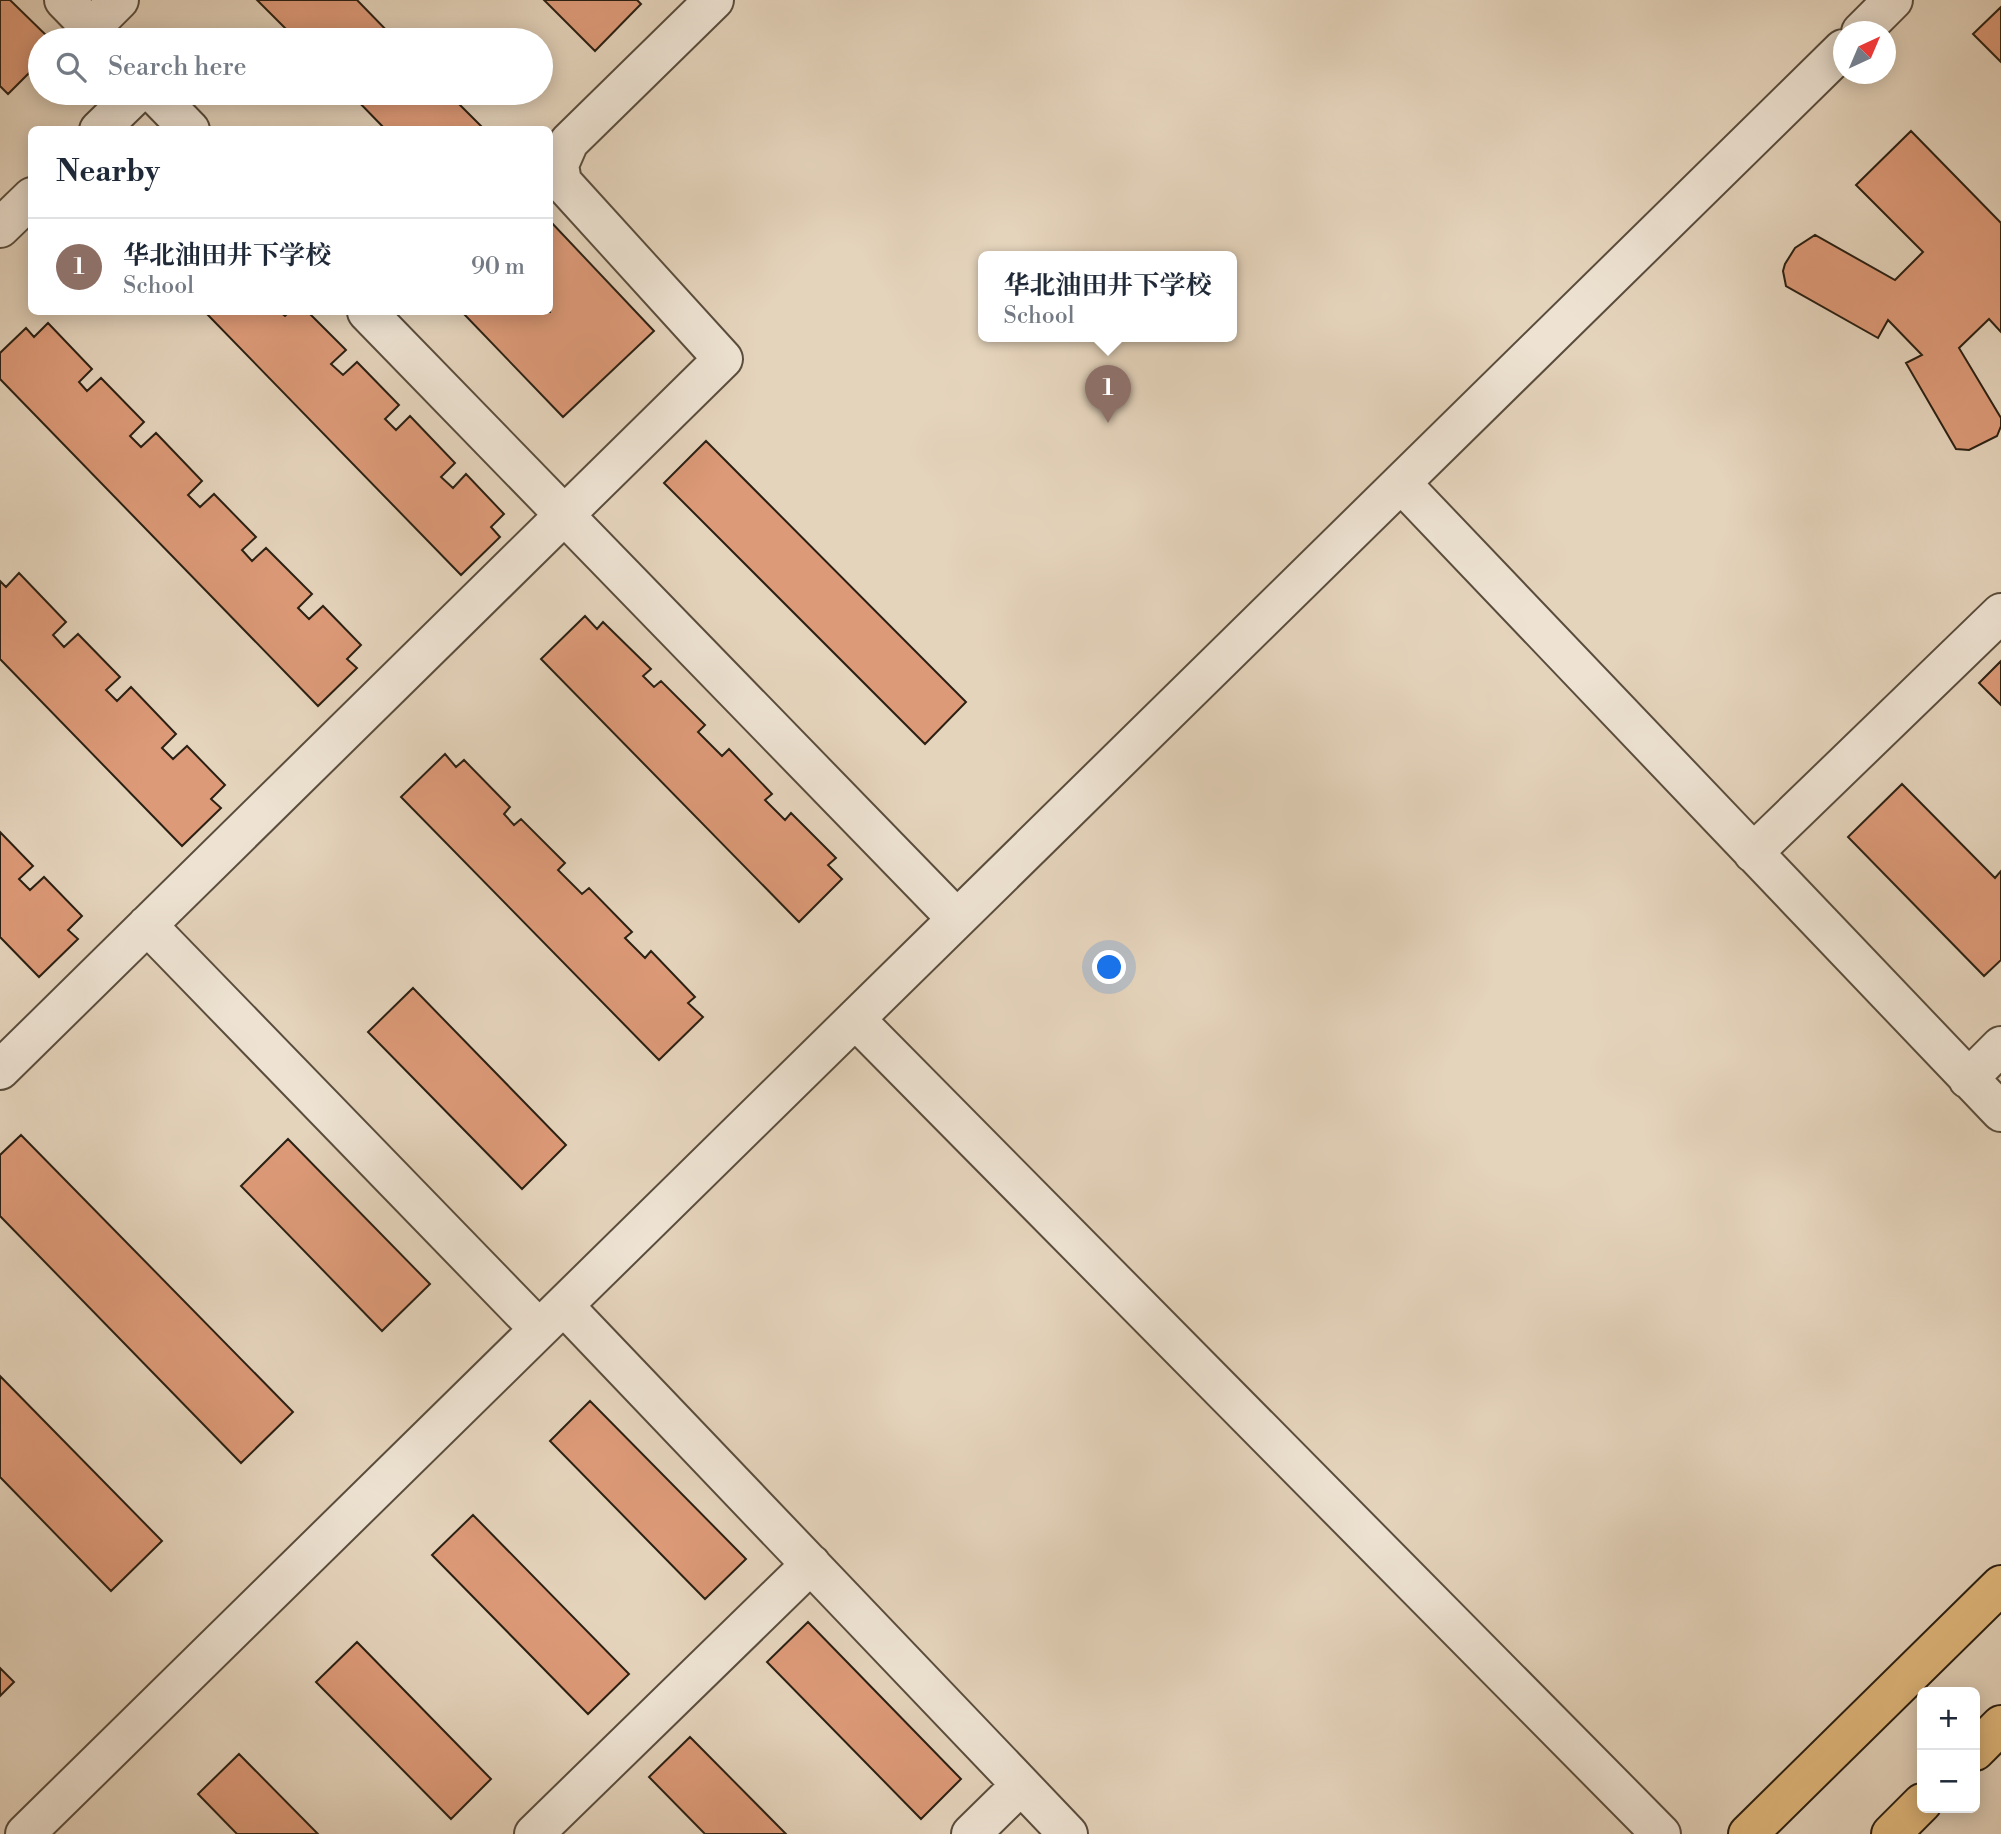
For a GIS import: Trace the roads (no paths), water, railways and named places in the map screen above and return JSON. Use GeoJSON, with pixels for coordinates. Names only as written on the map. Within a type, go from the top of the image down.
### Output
{"type":"FeatureCollection","features":[{"type":"Feature","properties":{"kind":"main road"},"geometry":{"type":"LineString","coordinates":[[1748,1834],[2001,1584]]}},
{"type":"Feature","properties":{"kind":"main road"},"geometry":{"type":"LineString","coordinates":[[1976,1750],[2001,1725]]}},
{"type":"Feature","properties":{"kind":"main road"},"geometry":{"type":"LineString","coordinates":[[1891,1834],[1917,1808]]}},
{"type":"Feature","properties":{"kind":"lane"},"geometry":{"type":"LineString","coordinates":[[64,0],[91,28]]}},
{"type":"Feature","properties":{"kind":"lane"},"geometry":{"type":"LineString","coordinates":[[101,28],[119,0]]}},
{"type":"Feature","properties":{"kind":"lane"},"geometry":{"type":"LineString","coordinates":[[0,1070],[723,359],[562,182],[559,165],[569,142],[714,0]]}},
{"type":"Feature","properties":{"kind":"lane"},"geometry":{"type":"LineString","coordinates":[[1872,21],[1893,0]]}},
{"type":"Feature","properties":{"kind":"lane"},"geometry":{"type":"LineString","coordinates":[[25,1834],[1833,59]]}},
{"type":"Feature","properties":{"kind":"lane"},"geometry":{"type":"LineString","coordinates":[[103,126],[125,105]]}},
{"type":"Feature","properties":{"kind":"lane"},"geometry":{"type":"LineString","coordinates":[[166,105],[186,126]]}},
{"type":"Feature","properties":{"kind":"lane"},"geometry":{"type":"LineString","coordinates":[[0,228],[28,201]]}},
{"type":"Feature","properties":{"kind":"lane"},"geometry":{"type":"LineString","coordinates":[[370,315],[957,919]]}},
{"type":"Feature","properties":{"kind":"lane"},"geometry":{"type":"LineString","coordinates":[[1401,483],[2001,1112]]}},
{"type":"Feature","properties":{"kind":"lane"},"geometry":{"type":"LineString","coordinates":[[1753,853],[2001,613]]}},
{"type":"Feature","properties":{"kind":"lane"},"geometry":{"type":"LineString","coordinates":[[147,925],[551,1317],[811,1564],[1068,1834]]}},
{"type":"Feature","properties":{"kind":"lane"},"geometry":{"type":"LineString","coordinates":[[855,1019],[1661,1834]]}},
{"type":"Feature","properties":{"kind":"lane"},"geometry":{"type":"LineString","coordinates":[[1968,1079],[2001,1046]]}},
{"type":"Feature","properties":{"kind":"lane"},"geometry":{"type":"LineString","coordinates":[[534,1834],[811,1564]]}},
{"type":"Feature","properties":{"kind":"lane"},"geometry":{"type":"LineString","coordinates":[[971,1834],[1021,1784]]}},
{"type":"Feature","properties":{"kind":"place","name":"华北油田井下学校"},"geometry":{"type":"Point","coordinates":[1108,423]}}]}
